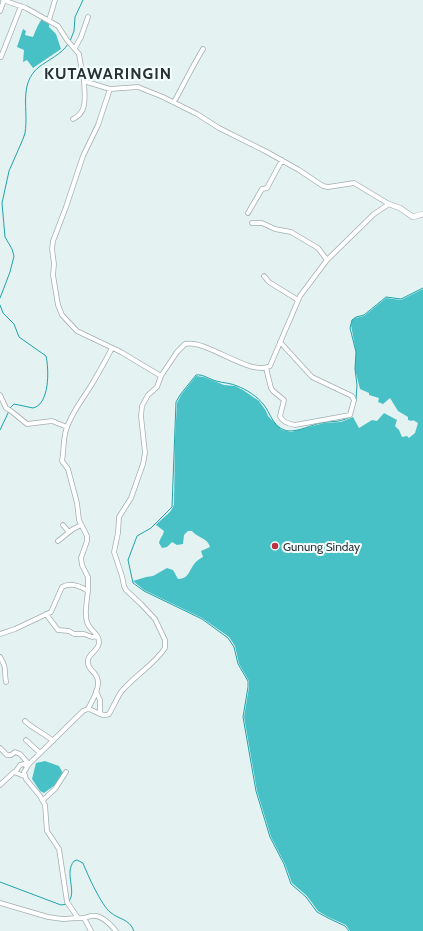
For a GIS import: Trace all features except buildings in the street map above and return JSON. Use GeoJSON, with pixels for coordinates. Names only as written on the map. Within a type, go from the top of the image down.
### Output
{"type":"FeatureCollection","features":[{"type":"Feature","properties":{"kind":"street"},"geometry":{"type":"LineString","coordinates":[[0,11],[4,0],[49,20],[60,28],[67,40],[74,47],[81,59],[84,80],[84,107],[74,119]]}},
{"type":"Feature","properties":{"kind":"street"},"geometry":{"type":"LineString","coordinates":[[1,57],[21,0]]}},
{"type":"Feature","properties":{"kind":"street"},"geometry":{"type":"LineString","coordinates":[[49,20],[55,0]]}},
{"type":"Feature","properties":{"kind":"street"},"geometry":{"type":"LineString","coordinates":[[74,47],[81,36],[88,17]]}},
{"type":"Feature","properties":{"kind":"street"},"geometry":{"type":"LineString","coordinates":[[174,102],[203,49]]}},
{"type":"Feature","properties":{"kind":"street"},"geometry":{"type":"LineString","coordinates":[[84,80],[90,84],[110,89],[135,86],[174,102],[197,114],[219,128],[282,160],[323,186],[328,188],[354,183],[388,204],[400,208],[413,217],[423,214]]}},
{"type":"Feature","properties":{"kind":"street"},"geometry":{"type":"LineString","coordinates":[[110,89],[97,129],[83,156],[56,232],[52,249],[54,264],[53,275],[58,305],[62,315],[77,331],[112,348],[162,376]]}},
{"type":"Feature","properties":{"kind":"street"},"geometry":{"type":"LineString","coordinates":[[248,213],[262,189],[266,189],[282,160]]}},
{"type":"Feature","properties":{"kind":"street"},"geometry":{"type":"LineString","coordinates":[[24,776],[24,770],[28,765],[83,711],[88,709],[106,715],[111,711],[113,704],[128,683],[165,648],[165,640],[155,619],[126,590],[114,552],[118,533],[119,517],[131,498],[143,464],[145,453],[142,406],[148,395],[157,387],[162,376],[182,345],[188,343],[252,367],[266,368],[272,363],[298,300],[327,260],[374,214],[388,204]]}},
{"type":"Feature","properties":{"kind":"street"},"geometry":{"type":"LineString","coordinates":[[252,223],[262,223],[275,229],[291,232],[318,248],[327,260]]}},
{"type":"Feature","properties":{"kind":"street"},"geometry":{"type":"LineString","coordinates":[[264,276],[269,282],[298,300]]}},
{"type":"Feature","properties":{"kind":"street"},"geometry":{"type":"LineString","coordinates":[[266,368],[271,388],[284,400],[280,416],[286,422],[295,425],[350,415],[354,400],[352,396],[312,376],[280,342]]}},
{"type":"Feature","properties":{"kind":"street"},"geometry":{"type":"LineString","coordinates":[[88,709],[96,690],[98,677],[89,667],[88,660],[90,655],[99,645],[97,636],[87,622],[88,577],[82,565],[81,558],[87,541],[87,536],[81,525],[68,469],[62,461],[64,453],[63,441],[74,411],[97,376],[112,348]]}},
{"type":"Feature","properties":{"kind":"street"},"geometry":{"type":"LineString","coordinates":[[0,395],[6,408],[27,424],[52,421],[67,427]]}},
{"type":"Feature","properties":{"kind":"street"},"geometry":{"type":"LineString","coordinates":[[62,525],[69,532]]}},
{"type":"Feature","properties":{"kind":"street"},"geometry":{"type":"LineString","coordinates":[[58,541],[81,525]]}},
{"type":"Feature","properties":{"kind":"street"},"geometry":{"type":"LineString","coordinates":[[0,634],[15,629],[52,610],[61,590],[65,586],[74,585],[88,591]]}},
{"type":"Feature","properties":{"kind":"street"},"geometry":{"type":"LineString","coordinates":[[46,614],[58,630],[69,631],[74,634],[84,634],[92,637],[97,636]]}},
{"type":"Feature","properties":{"kind":"street"},"geometry":{"type":"LineString","coordinates":[[0,657],[5,666],[4,674],[6,682]]}},
{"type":"Feature","properties":{"kind":"street"},"geometry":{"type":"LineString","coordinates":[[96,690],[100,700],[100,713]]}},
{"type":"Feature","properties":{"kind":"street"},"geometry":{"type":"LineString","coordinates":[[25,722],[45,734],[53,741]]}},
{"type":"Feature","properties":{"kind":"street"},"geometry":{"type":"LineString","coordinates":[[26,740],[40,753]]}},
{"type":"Feature","properties":{"kind":"street"},"geometry":{"type":"LineString","coordinates":[[0,748],[7,755],[11,755],[15,752],[18,753],[28,765]]}},
{"type":"Feature","properties":{"kind":"street"},"geometry":{"type":"LineString","coordinates":[[0,785],[16,771],[20,765],[28,765]]}},
{"type":"Feature","properties":{"kind":"street"},"geometry":{"type":"LineString","coordinates":[[16,771],[24,776],[45,805],[46,828],[48,834],[59,849],[68,903],[78,918]]}},
{"type":"Feature","properties":{"kind":"street"},"geometry":{"type":"LineString","coordinates":[[42,800],[55,789],[66,772]]}},
{"type":"Feature","properties":{"kind":"street"},"geometry":{"type":"LineString","coordinates":[[0,903],[48,918],[63,919],[92,916],[107,922],[116,931]]}},
{"type":"Feature","properties":{"kind":"street"},"geometry":{"type":"LineString","coordinates":[[84,918],[91,931]]}},
{"type":"Feature","properties":{"kind":"shaded area"},"geometry":{"type":"Polygon","coordinates":[[[42,19],[49,24],[49,27],[56,34],[61,49],[33,68],[27,60],[23,62],[24,50],[17,47],[23,29],[26,31],[25,35],[33,37],[42,19]]]}},
{"type":"Feature","properties":{"kind":"shaded area"},"geometry":{"type":"Polygon","coordinates":[[[423,289],[423,931],[350,931],[346,925],[318,911],[307,896],[292,883],[285,864],[271,837],[257,791],[244,717],[249,681],[239,664],[235,646],[229,637],[202,618],[144,590],[133,581],[153,576],[167,568],[173,570],[178,579],[182,579],[187,575],[194,564],[203,557],[201,551],[210,547],[207,542],[192,531],[188,531],[184,535],[183,544],[177,545],[172,542],[167,547],[162,548],[159,543],[164,531],[156,525],[169,513],[174,504],[177,403],[181,395],[196,376],[204,377],[224,385],[235,386],[243,390],[259,401],[268,416],[282,430],[291,432],[324,423],[341,422],[353,417],[359,428],[372,420],[377,421],[384,413],[397,420],[395,426],[399,430],[402,437],[407,436],[409,438],[415,433],[418,423],[413,420],[408,420],[408,417],[398,411],[390,398],[383,404],[378,402],[379,398],[369,395],[369,393],[360,389],[355,369],[356,352],[351,325],[352,320],[364,316],[386,298],[401,300],[423,289]]]}},
{"type":"Feature","properties":{"kind":"shaded area"},"geometry":{"type":"Polygon","coordinates":[[[45,761],[59,766],[63,773],[55,785],[44,793],[40,791],[32,779],[36,763],[45,761]]]}},
{"type":"Feature","properties":{"kind":"waterway"},"geometry":{"type":"LineString","coordinates":[[70,41],[74,31],[75,17],[83,0]]}},
{"type":"Feature","properties":{"kind":"waterway"},"geometry":{"type":"LineString","coordinates":[[0,298],[10,272],[14,256],[5,237],[2,203],[9,171],[25,133],[26,89],[33,74],[39,67],[59,54],[68,44]]}},
{"type":"Feature","properties":{"kind":"waterway"},"geometry":{"type":"LineString","coordinates":[[356,401],[356,352],[350,328],[352,320],[356,317],[364,315],[386,297],[401,299],[423,288]]}},
{"type":"Feature","properties":{"kind":"waterway"},"geometry":{"type":"LineString","coordinates":[[0,305],[3,313],[14,324],[19,337],[46,356],[47,362],[47,385],[43,400],[39,405],[33,408],[14,404],[10,408]]}},
{"type":"Feature","properties":{"kind":"waterway"},"geometry":{"type":"LineString","coordinates":[[349,931],[345,926],[317,912],[306,897],[291,884],[284,864],[270,837],[256,791],[243,717],[248,681],[238,664],[234,647],[228,638],[202,619],[144,591],[133,583],[128,560],[137,536],[151,528],[172,507],[176,402],[196,375],[201,375],[216,381],[235,385],[248,391],[266,408],[276,425],[286,431],[296,430],[325,422],[338,421],[350,417]]}},
{"type":"Feature","properties":{"kind":"waterway"},"geometry":{"type":"LineString","coordinates":[[0,430],[9,411]]}},
{"type":"Feature","properties":{"kind":"waterway"},"geometry":{"type":"LineString","coordinates":[[69,901],[72,892],[70,871],[74,861],[77,860],[83,863],[95,889],[107,909],[113,915],[129,924],[134,931]]}},
{"type":"Feature","properties":{"kind":"waterway"},"geometry":{"type":"LineString","coordinates":[[0,882],[61,905],[67,904]]}},
{"type":"Feature","properties":{"kind":"place","name":"Gunung Sinday"},"geometry":{"type":"Point","coordinates":[275,546]}},
{"type":"Feature","properties":{"kind":"district","name":"KUTAWARINGIN"},"geometry":{"type":"Point","coordinates":[108,73]}}]}
